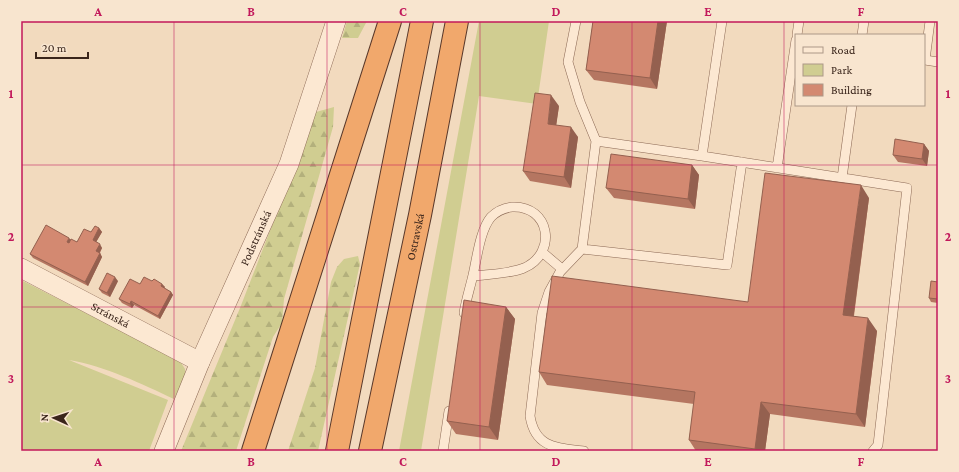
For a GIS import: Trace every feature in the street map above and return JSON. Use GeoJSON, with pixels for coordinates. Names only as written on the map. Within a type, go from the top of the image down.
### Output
{"type":"FeatureCollection","features":[{"type":"Feature","properties":{"kind":"highway"},"geometry":{"type":"LineString","coordinates":[[253,451],[390,21]]}},
{"type":"Feature","properties":{"kind":"highway"},"geometry":{"type":"LineString","coordinates":[[337,451],[422,21]]}},
{"type":"Feature","properties":{"kind":"highway","name":"Ostravská"},"geometry":{"type":"LineString","coordinates":[[370,451],[420,215],[457,21]]}},
{"type":"Feature","properties":{"kind":"street","name":"Podstránská"},"geometry":{"type":"LineString","coordinates":[[164,451],[200,362],[288,164],[336,21]]}},
{"type":"Feature","properties":{"kind":"street","name":"Stránská"},"geometry":{"type":"LineString","coordinates":[[21,268],[200,362]]}},
{"type":"Feature","properties":{"kind":"lane"},"geometry":{"type":"LineString","coordinates":[[576,21],[568,62],[580,102],[596,142],[582,249],[562,269],[549,292],[542,313],[530,416],[532,428],[546,444],[560,448],[584,451]]}},
{"type":"Feature","properties":{"kind":"lane"},"geometry":{"type":"LineString","coordinates":[[702,156],[722,21]]}},
{"type":"Feature","properties":{"kind":"lane"},"geometry":{"type":"LineString","coordinates":[[797,34],[799,21]]}},
{"type":"Feature","properties":{"kind":"lane"},"geometry":{"type":"LineString","coordinates":[[862,34],[864,21]]}},
{"type":"Feature","properties":{"kind":"lane"},"geometry":{"type":"LineString","coordinates":[[930,21],[925,60],[938,62]]}},
{"type":"Feature","properties":{"kind":"lane"},"geometry":{"type":"LineString","coordinates":[[777,168],[795,47]]}},
{"type":"Feature","properties":{"kind":"lane"},"geometry":{"type":"LineString","coordinates":[[842,178],[852,106]]}},
{"type":"Feature","properties":{"kind":"lane"},"geometry":{"type":"LineString","coordinates":[[596,142],[702,156],[907,188],[878,444],[872,451]]}},
{"type":"Feature","properties":{"kind":"lane"},"geometry":{"type":"LineString","coordinates":[[582,249],[727,265],[742,162]]}},
{"type":"Feature","properties":{"kind":"lane"},"geometry":{"type":"LineString","coordinates":[[462,325],[473,276],[484,230],[487,223],[497,211],[504,208],[520,207],[530,211],[538,217],[545,230],[546,240],[542,252],[535,262],[523,268],[511,271],[473,276]]}},
{"type":"Feature","properties":{"kind":"lane"},"geometry":{"type":"LineString","coordinates":[[542,252],[562,269]]}},
{"type":"Feature","properties":{"kind":"lane"},"geometry":{"type":"LineString","coordinates":[[443,451],[450,403]]}},
{"type":"Feature","properties":{"kind":"green space"},"geometry":{"type":"Polygon","coordinates":[[[347,21],[367,21],[358,38],[342,38],[347,21]]]}},
{"type":"Feature","properties":{"kind":"green space"},"geometry":{"type":"Polygon","coordinates":[[[479,21],[549,21],[537,104],[479,96],[421,451],[399,451],[479,21]]]}},
{"type":"Feature","properties":{"kind":"green space"},"geometry":{"type":"Polygon","coordinates":[[[334,107],[333,127],[284,299],[282,323],[273,337],[236,451],[181,451],[240,308],[316,112],[334,107]]]}},
{"type":"Feature","properties":{"kind":"green space"},"geometry":{"type":"Polygon","coordinates":[[[358,256],[360,264],[318,451],[288,451],[315,368],[331,282],[337,267],[344,259],[358,256]]]}},
{"type":"Feature","properties":{"kind":"green space"},"geometry":{"type":"Polygon","coordinates":[[[21,280],[180,361],[185,369],[185,376],[174,399],[110,371],[69,360],[168,400],[149,451],[21,451],[21,280]]]}},
{"type":"Feature","properties":{"kind":"building"},"geometry":{"type":"Polygon","coordinates":[[[593,21],[658,21],[650,78],[586,70],[593,21]]]}},
{"type":"Feature","properties":{"kind":"building"},"geometry":{"type":"Polygon","coordinates":[[[535,93],[551,95],[548,124],[571,127],[564,177],[523,171],[535,93]]]}},
{"type":"Feature","properties":{"kind":"building"},"geometry":{"type":"Polygon","coordinates":[[[895,139],[924,144],[922,159],[893,155],[895,139]]]}},
{"type":"Feature","properties":{"kind":"building"},"geometry":{"type":"Polygon","coordinates":[[[611,154],[692,165],[688,199],[606,188],[611,154]]]}},
{"type":"Feature","properties":{"kind":"building"},"geometry":{"type":"Polygon","coordinates":[[[765,173],[861,185],[843,315],[868,318],[856,414],[761,402],[755,449],[689,440],[695,392],[539,372],[552,276],[748,302],[765,173]]]}},
{"type":"Feature","properties":{"kind":"building"},"geometry":{"type":"Polygon","coordinates":[[[46,225],[69,238],[67,242],[69,243],[71,239],[77,242],[84,229],[91,232],[95,226],[99,228],[93,240],[100,244],[96,251],[100,253],[85,282],[30,254],[46,225]]]}},
{"type":"Feature","properties":{"kind":"building"},"geometry":{"type":"Polygon","coordinates":[[[107,273],[115,277],[107,293],[99,289],[107,273]]]}},
{"type":"Feature","properties":{"kind":"building"},"geometry":{"type":"Polygon","coordinates":[[[144,277],[152,281],[154,279],[162,284],[161,286],[171,292],[158,316],[131,301],[130,304],[119,299],[130,279],[140,284],[144,277]]]}},
{"type":"Feature","properties":{"kind":"building"},"geometry":{"type":"Polygon","coordinates":[[[931,281],[938,282],[938,299],[929,298],[931,281]]]}},
{"type":"Feature","properties":{"kind":"building"},"geometry":{"type":"Polygon","coordinates":[[[464,300],[506,307],[489,427],[447,421],[464,300]]]}}]}
